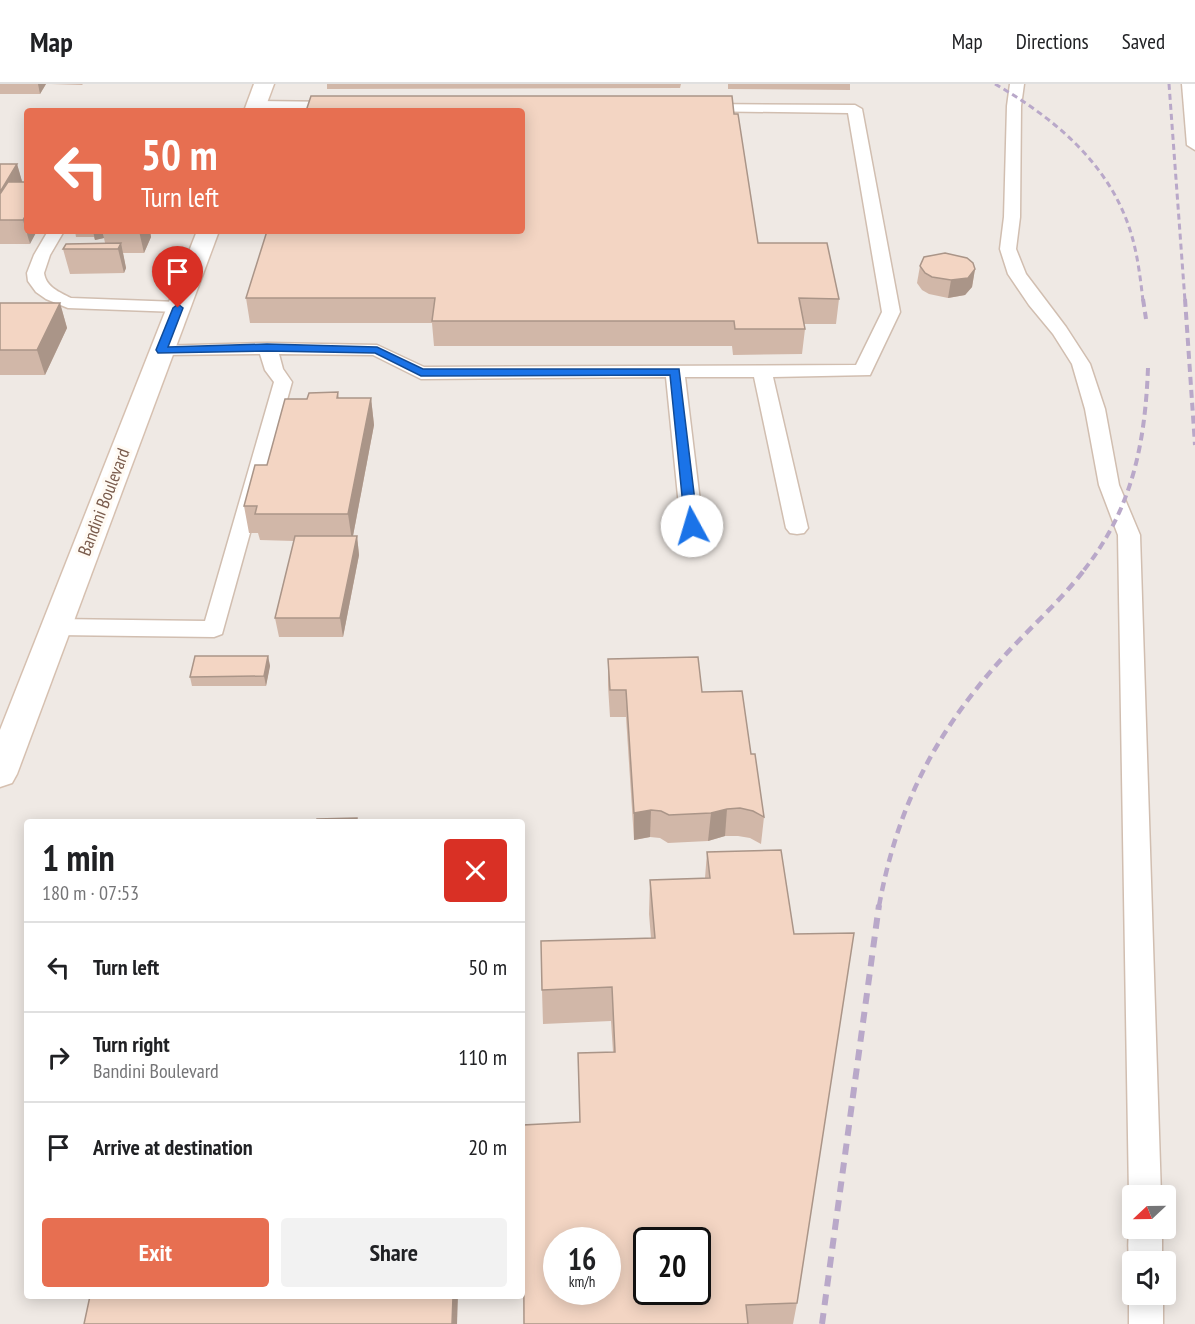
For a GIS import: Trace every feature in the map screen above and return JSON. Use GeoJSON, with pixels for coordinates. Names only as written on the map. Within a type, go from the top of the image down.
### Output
{"type":"FeatureCollection","features":[{"type":"Feature","properties":{"kind":"main road"},"geometry":{"type":"LineString","coordinates":[[255,108],[264,84]]}},
{"type":"Feature","properties":{"kind":"main road","name":"Bandini Boulevard"},"geometry":{"type":"LineString","coordinates":[[0,774],[207,234]]}},
{"type":"Feature","properties":{"kind":"lane"},"geometry":{"type":"LineString","coordinates":[[1017,84],[1014,106],[1012,217],[1008,249],[1017,274],[1082,364],[1095,409],[1109,485],[1129,535],[1145,1185]]}},
{"type":"Feature","properties":{"kind":"lane"},"geometry":{"type":"LineString","coordinates":[[1189,84],[1195,145]]}},
{"type":"Feature","properties":{"kind":"lane"},"geometry":{"type":"LineString","coordinates":[[255,108],[356,106]]}},
{"type":"Feature","properties":{"kind":"lane"},"geometry":{"type":"LineString","coordinates":[[161,350],[267,348],[377,350],[421,373],[863,371],[891,312],[855,109],[689,108]]}},
{"type":"Feature","properties":{"kind":"lane"},"geometry":{"type":"LineString","coordinates":[[54,234],[34,272],[35,281],[54,297],[68,303],[178,308]]}},
{"type":"Feature","properties":{"kind":"lane"},"geometry":{"type":"LineString","coordinates":[[57,627],[214,629],[283,382],[274,370],[267,348]]}},
{"type":"Feature","properties":{"kind":"lane"},"geometry":{"type":"LineString","coordinates":[[762,371],[797,528]]}},
{"type":"Feature","properties":{"kind":"lane"},"geometry":{"type":"LineString","coordinates":[[675,372],[692,526]]}},
{"type":"Feature","properties":{"kind":"lane"},"geometry":{"type":"LineString","coordinates":[[1146,1305],[1146,1324]]}},
{"type":"Feature","properties":{"kind":"shaded area"},"geometry":{"type":"Polygon","coordinates":[[[0,84],[1195,84],[1195,1324],[0,1324],[0,84]]]}},
{"type":"Feature","properties":{"kind":"building"},"geometry":{"type":"Polygon","coordinates":[[[311,96],[732,96],[734,114],[738,114],[758,243],[827,243],[839,299],[799,298],[805,329],[735,329],[734,321],[432,321],[435,298],[246,298],[266,234],[525,234],[525,108],[307,108],[311,96]]]}},
{"type":"Feature","properties":{"kind":"building"},"geometry":{"type":"Polygon","coordinates":[[[0,164],[17,164],[0,192],[0,164]]]}},
{"type":"Feature","properties":{"kind":"building"},"geometry":{"type":"Polygon","coordinates":[[[8,182],[24,182],[23,220],[0,220],[0,194],[8,182]]]}},
{"type":"Feature","properties":{"kind":"building"},"geometry":{"type":"Polygon","coordinates":[[[121,243],[118,249],[63,249],[66,244],[121,243]]]}},
{"type":"Feature","properties":{"kind":"building"},"geometry":{"type":"Polygon","coordinates":[[[945,253],[967,258],[973,263],[975,269],[968,278],[951,280],[932,277],[925,273],[920,266],[924,257],[945,253]]]}},
{"type":"Feature","properties":{"kind":"building"},"geometry":{"type":"Polygon","coordinates":[[[0,303],[60,303],[37,350],[0,350],[0,303]]]}},
{"type":"Feature","properties":{"kind":"building"},"geometry":{"type":"Polygon","coordinates":[[[338,392],[337,398],[371,398],[348,514],[255,514],[257,506],[244,506],[255,465],[267,465],[285,399],[307,399],[309,393],[338,392]]]}},
{"type":"Feature","properties":{"kind":"building"},"geometry":{"type":"Polygon","coordinates":[[[295,536],[357,536],[340,618],[275,618],[295,536]]]}},
{"type":"Feature","properties":{"kind":"building"},"geometry":{"type":"Polygon","coordinates":[[[195,656],[268,656],[264,676],[190,677],[195,656]]]}},
{"type":"Feature","properties":{"kind":"building"},"geometry":{"type":"Polygon","coordinates":[[[698,657],[702,692],[742,691],[751,754],[755,754],[764,817],[740,808],[711,813],[669,815],[651,810],[634,813],[626,690],[610,690],[608,659],[698,657]]]}},
{"type":"Feature","properties":{"kind":"building"},"geometry":{"type":"Polygon","coordinates":[[[781,850],[794,934],[854,933],[797,1303],[746,1305],[748,1324],[524,1324],[525,1125],[580,1122],[578,1053],[615,1052],[612,987],[542,990],[541,941],[655,938],[650,880],[710,878],[707,852],[781,850]]]}},
{"type":"Feature","properties":{"kind":"building"},"geometry":{"type":"Polygon","coordinates":[[[89,1299],[453,1299],[452,1324],[84,1324],[89,1299]]]}},
{"type":"Feature","properties":{"kind":"railway"},"geometry":{"type":"LineString","coordinates":[[995,84],[1056,126],[1091,160],[1106,180],[1118,201],[1131,233],[1138,262],[1143,301]]}},
{"type":"Feature","properties":{"kind":"railway"},"geometry":{"type":"LineString","coordinates":[[1169,84],[1185,301]]}},
{"type":"Feature","properties":{"kind":"railway"},"geometry":{"type":"LineString","coordinates":[[1143,299],[1146,319]]}},
{"type":"Feature","properties":{"kind":"railway"},"geometry":{"type":"LineString","coordinates":[[1185,299],[1195,445]]}},
{"type":"Feature","properties":{"kind":"railway"},"geometry":{"type":"LineString","coordinates":[[1084,570],[1114,524],[1133,475],[1143,423],[1148,368]]}},
{"type":"Feature","properties":{"kind":"railway"},"geometry":{"type":"LineString","coordinates":[[879,906],[896,838],[907,806],[936,747],[954,719],[998,663],[1085,569]]}},
{"type":"Feature","properties":{"kind":"railway"},"geometry":{"type":"LineString","coordinates":[[822,1324],[879,905]]}},
{"type":"Feature","properties":{"kind":"route"},"geometry":{"type":"LineString","coordinates":[[178,308],[161,350],[267,348],[377,350],[421,373],[675,372],[692,526]]}}]}
